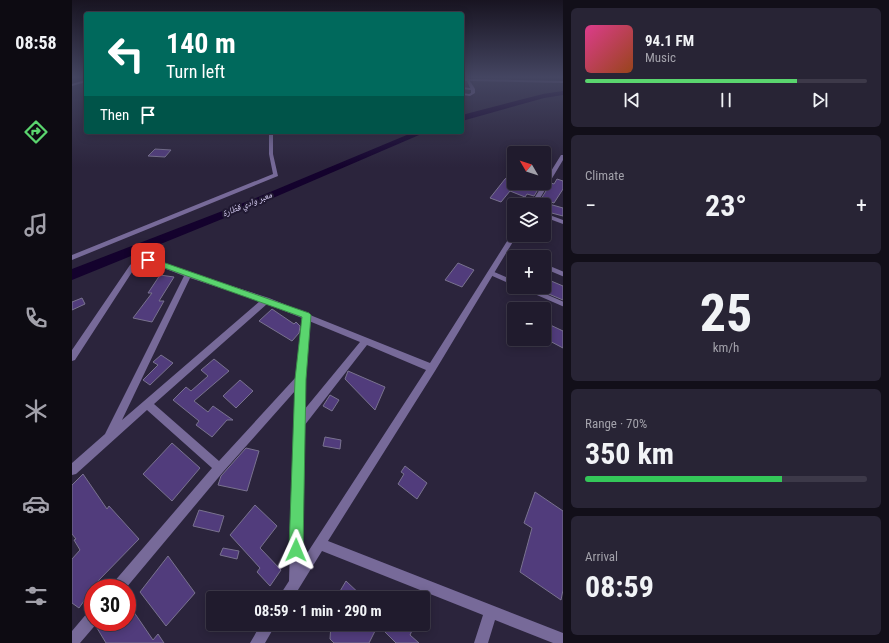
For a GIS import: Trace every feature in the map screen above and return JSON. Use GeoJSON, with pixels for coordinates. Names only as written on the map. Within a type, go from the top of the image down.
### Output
{"type":"FeatureCollection","features":[{"type":"Feature","properties":{"kind":"street"},"geometry":{"type":"LineString","coordinates":[[72,258],[276,175],[271,154],[271,134]]}},
{"type":"Feature","properties":{"kind":"street"},"geometry":{"type":"LineString","coordinates":[[538,198],[561,164],[563,156]]}},
{"type":"Feature","properties":{"kind":"street"},"geometry":{"type":"LineString","coordinates":[[551,218],[563,222]]}},
{"type":"Feature","properties":{"kind":"street"},"geometry":{"type":"LineString","coordinates":[[289,591],[432,368],[510,242]]}},
{"type":"Feature","properties":{"kind":"street"},"geometry":{"type":"LineString","coordinates":[[72,357],[135,264],[148,260],[306,315],[432,368]]}},
{"type":"Feature","properties":{"kind":"street"},"geometry":{"type":"LineString","coordinates":[[108,439],[188,275]]}},
{"type":"Feature","properties":{"kind":"street"},"geometry":{"type":"LineString","coordinates":[[72,470],[266,300]]}},
{"type":"Feature","properties":{"kind":"street"},"geometry":{"type":"LineString","coordinates":[[295,582],[300,379],[306,315]]}},
{"type":"Feature","properties":{"kind":"street"},"geometry":{"type":"LineString","coordinates":[[299,424],[366,340]]}},
{"type":"Feature","properties":{"kind":"street"},"geometry":{"type":"LineString","coordinates":[[126,579],[219,468],[300,379]]}},
{"type":"Feature","properties":{"kind":"street"},"geometry":{"type":"LineString","coordinates":[[147,404],[219,468]]}},
{"type":"Feature","properties":{"kind":"street"},"geometry":{"type":"LineString","coordinates":[[319,544],[563,640]]}},
{"type":"Feature","properties":{"kind":"street"},"geometry":{"type":"LineString","coordinates":[[481,643],[491,612]]}},
{"type":"Feature","properties":{"kind":"street"},"geometry":{"type":"LineString","coordinates":[[72,642],[84,628]]}},
{"type":"Feature","properties":{"kind":"street"},"geometry":{"type":"LineString","coordinates":[[257,643],[265,631]]}},
{"type":"Feature","properties":{"kind":"lane"},"geometry":{"type":"LineString","coordinates":[[551,269],[563,274]]}},
{"type":"Feature","properties":{"kind":"lane"},"geometry":{"type":"LineString","coordinates":[[491,273],[507,280]]}},
{"type":"Feature","properties":{"kind":"lane"},"geometry":{"type":"LineString","coordinates":[[540,294],[563,304]]}},
{"type":"Feature","properties":{"kind":"building"},"geometry":{"type":"Polygon","coordinates":[[[155,149],[171,150],[165,157],[148,156],[155,149]]]}},
{"type":"Feature","properties":{"kind":"building"},"geometry":{"type":"Polygon","coordinates":[[[507,177],[507,190],[538,190],[534,196],[527,194],[525,197],[510,191],[501,202],[490,198],[507,177]]]}},
{"type":"Feature","properties":{"kind":"building"},"geometry":{"type":"Polygon","coordinates":[[[557,179],[563,181],[563,189],[554,203],[551,202],[551,198],[542,198],[547,190],[551,190],[551,183],[554,184],[557,179]]]}},
{"type":"Feature","properties":{"kind":"building"},"geometry":{"type":"Polygon","coordinates":[[[551,205],[563,208],[563,216],[551,213],[551,205]]]}},
{"type":"Feature","properties":{"kind":"building"},"geometry":{"type":"Polygon","coordinates":[[[458,263],[474,270],[462,287],[445,280],[458,263]]]}},
{"type":"Feature","properties":{"kind":"building"},"geometry":{"type":"Polygon","coordinates":[[[160,275],[174,277],[159,301],[164,301],[152,322],[133,318],[152,293],[148,293],[160,275]]]}},
{"type":"Feature","properties":{"kind":"building"},"geometry":{"type":"Polygon","coordinates":[[[551,281],[563,286],[563,300],[549,294],[551,294],[551,281]]]}},
{"type":"Feature","properties":{"kind":"building"},"geometry":{"type":"Polygon","coordinates":[[[82,298],[85,304],[72,310],[72,302],[82,298]]]}},
{"type":"Feature","properties":{"kind":"building"},"geometry":{"type":"Polygon","coordinates":[[[272,309],[294,324],[296,322],[300,326],[299,333],[292,341],[259,321],[272,309]]]}},
{"type":"Feature","properties":{"kind":"building"},"geometry":{"type":"Polygon","coordinates":[[[551,325],[563,331],[563,348],[551,342],[551,325]]]}},
{"type":"Feature","properties":{"kind":"building"},"geometry":{"type":"Polygon","coordinates":[[[161,355],[173,363],[150,385],[143,380],[158,365],[153,362],[161,355]]]}},
{"type":"Feature","properties":{"kind":"building"},"geometry":{"type":"Polygon","coordinates":[[[214,359],[229,371],[194,401],[208,412],[213,406],[233,420],[227,420],[212,437],[196,425],[199,421],[173,400],[186,387],[191,391],[208,376],[201,370],[214,359]]]}},
{"type":"Feature","properties":{"kind":"building"},"geometry":{"type":"Polygon","coordinates":[[[348,371],[385,387],[375,410],[345,379],[348,371]]]}},
{"type":"Feature","properties":{"kind":"building"},"geometry":{"type":"Polygon","coordinates":[[[240,380],[253,391],[236,408],[223,396],[240,380]]]}},
{"type":"Feature","properties":{"kind":"building"},"geometry":{"type":"Polygon","coordinates":[[[330,395],[339,400],[332,411],[323,406],[330,395]]]}},
{"type":"Feature","properties":{"kind":"building"},"geometry":{"type":"Polygon","coordinates":[[[325,437],[341,440],[340,449],[323,446],[325,437]]]}},
{"type":"Feature","properties":{"kind":"building"},"geometry":{"type":"Polygon","coordinates":[[[172,443],[200,468],[172,501],[143,474],[172,443]]]}},
{"type":"Feature","properties":{"kind":"building"},"geometry":{"type":"Polygon","coordinates":[[[246,448],[259,451],[247,491],[218,485],[221,476],[246,448]]]}},
{"type":"Feature","properties":{"kind":"building"},"geometry":{"type":"Polygon","coordinates":[[[405,466],[427,483],[417,499],[398,484],[404,474],[401,472],[405,466]]]}},
{"type":"Feature","properties":{"kind":"building"},"geometry":{"type":"Polygon","coordinates":[[[83,474],[107,509],[109,506],[139,539],[100,579],[84,579],[84,601],[79,608],[72,603],[72,559],[80,550],[74,540],[76,539],[72,534],[72,485],[83,474]]]}},
{"type":"Feature","properties":{"kind":"building"},"geometry":{"type":"Polygon","coordinates":[[[535,492],[563,511],[563,590],[561,600],[520,572],[532,528],[524,523],[535,492]]]}},
{"type":"Feature","properties":{"kind":"building"},"geometry":{"type":"Polygon","coordinates":[[[255,505],[277,526],[260,548],[281,570],[270,586],[257,572],[260,568],[230,535],[255,505]]]}},
{"type":"Feature","properties":{"kind":"building"},"geometry":{"type":"Polygon","coordinates":[[[199,510],[224,516],[219,532],[193,526],[199,510]]]}},
{"type":"Feature","properties":{"kind":"building"},"geometry":{"type":"Polygon","coordinates":[[[223,548],[239,551],[237,559],[220,555],[223,548]]]}},
{"type":"Feature","properties":{"kind":"building"},"geometry":{"type":"Polygon","coordinates":[[[168,556],[195,593],[166,626],[140,592],[168,556]]]}},
{"type":"Feature","properties":{"kind":"building"},"geometry":{"type":"Polygon","coordinates":[[[346,581],[357,591],[340,591],[346,581]]]}},
{"type":"Feature","properties":{"kind":"building"},"geometry":{"type":"Polygon","coordinates":[[[136,615],[153,640],[158,634],[164,643],[106,643],[99,631],[136,631],[136,615]]]}},
{"type":"Feature","properties":{"kind":"building"},"geometry":{"type":"Polygon","coordinates":[[[331,631],[375,631],[369,643],[334,643],[330,639],[331,631]]]}},
{"type":"Feature","properties":{"kind":"building"},"geometry":{"type":"Polygon","coordinates":[[[412,631],[410,635],[419,643],[396,643],[385,632],[412,631]]]}},
{"type":"Feature","properties":{"kind":"waterway","name":"معبر وادي قطّارة"},"geometry":{"type":"LineString","coordinates":[[464,117],[502,107]]}},
{"type":"Feature","properties":{"kind":"waterway","name":"معبر وادي قطّارة"},"geometry":{"type":"LineString","coordinates":[[72,275],[255,202],[417,134]]}},
{"type":"Feature","properties":{"kind":"route"},"geometry":{"type":"LineString","coordinates":[[148,260],[306,315],[300,379],[296,550]]}}]}
